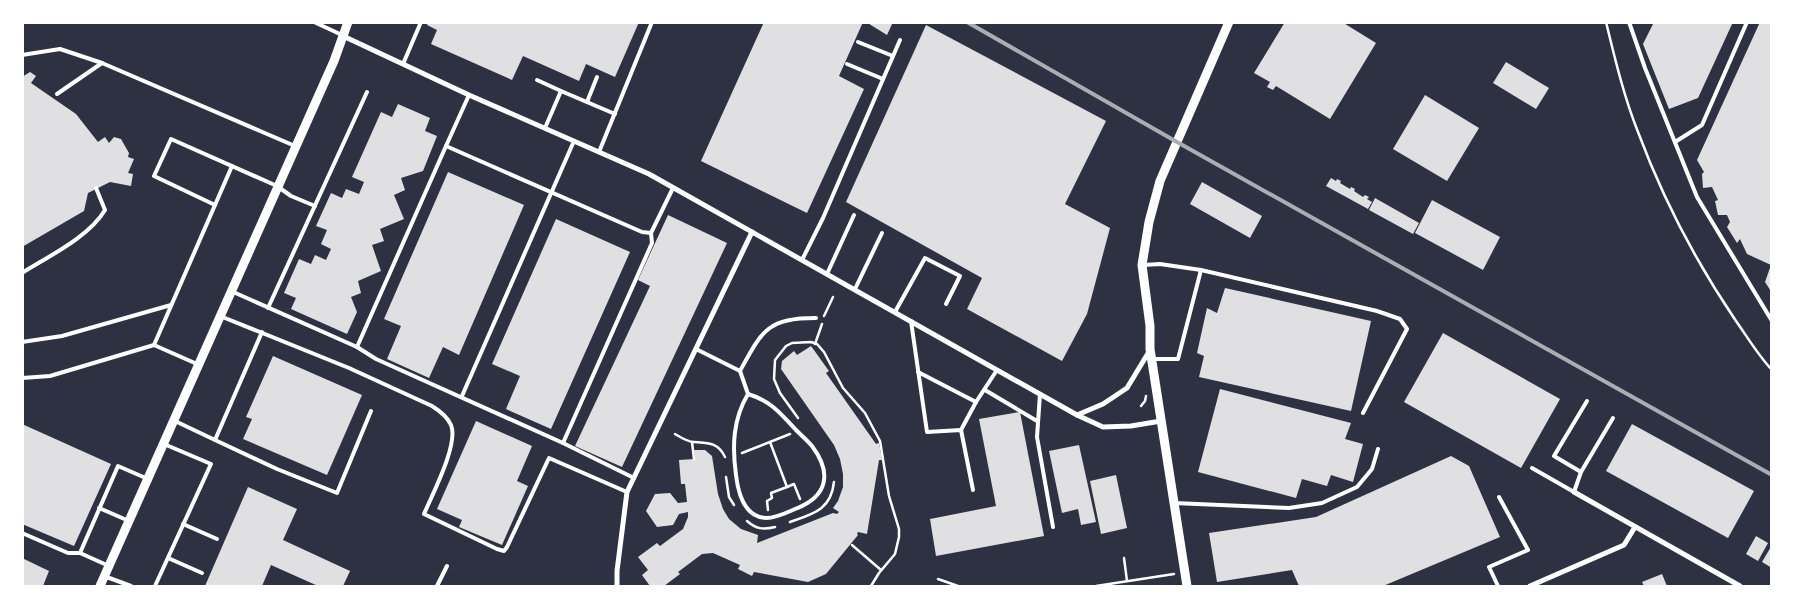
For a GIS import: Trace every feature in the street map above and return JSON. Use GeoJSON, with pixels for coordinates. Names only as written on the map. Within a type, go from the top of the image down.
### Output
{"type":"FeatureCollection","features":[{"type":"Feature","properties":{"kind":"street"},"geometry":{"type":"LineString","coordinates":[[100,586],[334,61],[348,22]]}},
{"type":"Feature","properties":{"kind":"street"},"geometry":{"type":"LineString","coordinates":[[1187,586],[1151,354],[1150,326],[1142,265],[1148,222],[1160,181],[1229,22]]}},
{"type":"Feature","properties":{"kind":"street"},"geometry":{"type":"LineString","coordinates":[[343,36],[469,95],[649,174],[1077,415],[1103,427],[1132,426],[1161,421]]}},
{"type":"Feature","properties":{"kind":"street"},"geometry":{"type":"LineString","coordinates":[[617,586],[617,571],[627,492],[752,232]]}},
{"type":"Feature","properties":{"kind":"street"},"geometry":{"type":"LineString","coordinates":[[1077,415],[1103,404],[1127,388],[1151,354]]}},
{"type":"Feature","properties":{"kind":"street"},"geometry":{"type":"LineString","coordinates":[[1574,492],[1740,586]]}},
{"type":"Feature","properties":{"kind":"street"},"geometry":{"type":"LineString","coordinates":[[1530,586],[1624,545],[1636,527]]}},
{"type":"Feature","properties":{"kind":"lane"},"geometry":{"type":"LineString","coordinates":[[314,22],[343,36]]}},
{"type":"Feature","properties":{"kind":"lane"},"geometry":{"type":"LineString","coordinates":[[599,152],[652,22]]}},
{"type":"Feature","properties":{"kind":"lane"},"geometry":{"type":"LineString","coordinates":[[1634,22],[1630,25],[1645,68],[1697,197],[1772,321]]}},
{"type":"Feature","properties":{"kind":"lane"},"geometry":{"type":"LineString","coordinates":[[1675,142],[1702,125],[1747,22]]}},
{"type":"Feature","properties":{"kind":"lane"},"geometry":{"type":"LineString","coordinates":[[403,64],[419,23]]}},
{"type":"Feature","properties":{"kind":"lane"},"geometry":{"type":"LineString","coordinates":[[802,260],[823,218],[900,40]]}},
{"type":"Feature","properties":{"kind":"lane"},"geometry":{"type":"LineString","coordinates":[[858,42],[893,56]]}},
{"type":"Feature","properties":{"kind":"lane"},"geometry":{"type":"LineString","coordinates":[[22,55],[60,49],[102,63],[295,146]]}},
{"type":"Feature","properties":{"kind":"lane"},"geometry":{"type":"LineString","coordinates":[[57,94],[102,63]]}},
{"type":"Feature","properties":{"kind":"lane"},"geometry":{"type":"LineString","coordinates":[[847,64],[883,79]]}},
{"type":"Feature","properties":{"kind":"lane"},"geometry":{"type":"LineString","coordinates":[[587,102],[598,77]]}},
{"type":"Feature","properties":{"kind":"lane"},"geometry":{"type":"LineString","coordinates":[[537,80],[615,114]]}},
{"type":"Feature","properties":{"kind":"lane"},"geometry":{"type":"LineString","coordinates":[[545,128],[561,91]]}},
{"type":"Feature","properties":{"kind":"lane"},"geometry":{"type":"LineString","coordinates":[[268,308],[367,92]]}},
{"type":"Feature","properties":{"kind":"lane"},"geometry":{"type":"LineString","coordinates":[[357,347],[469,95]]}},
{"type":"Feature","properties":{"kind":"lane"},"geometry":{"type":"LineString","coordinates":[[216,205],[154,176],[171,139],[277,186],[291,196],[315,206]]}},
{"type":"Feature","properties":{"kind":"lane"},"geometry":{"type":"LineString","coordinates":[[462,396],[574,141]]}},
{"type":"Feature","properties":{"kind":"lane"},"geometry":{"type":"LineString","coordinates":[[446,146],[642,232],[651,233]]}},
{"type":"Feature","properties":{"kind":"lane"},"geometry":{"type":"LineString","coordinates":[[154,344],[232,166]]}},
{"type":"Feature","properties":{"kind":"lane"},"geometry":{"type":"LineString","coordinates":[[22,273],[88,231],[98,221],[104,210],[96,188]]}},
{"type":"Feature","properties":{"kind":"lane"},"geometry":{"type":"LineString","coordinates":[[563,443],[652,243],[651,233],[673,188]]}},
{"type":"Feature","properties":{"kind":"lane"},"geometry":{"type":"LineString","coordinates":[[827,274],[854,215]]}},
{"type":"Feature","properties":{"kind":"lane"},"geometry":{"type":"LineString","coordinates":[[855,289],[882,233]]}},
{"type":"Feature","properties":{"kind":"lane"},"geometry":{"type":"LineString","coordinates":[[895,312],[925,258],[960,276],[946,304]]}},
{"type":"Feature","properties":{"kind":"lane"},"geometry":{"type":"LineString","coordinates":[[1142,265],[1160,264],[1221,273],[1377,311],[1400,319],[1407,329],[1363,413]]}},
{"type":"Feature","properties":{"kind":"lane"},"geometry":{"type":"LineString","coordinates":[[1151,354],[1178,359],[1201,270]]}},
{"type":"Feature","properties":{"kind":"lane"},"geometry":{"type":"LineString","coordinates":[[231,291],[357,347],[376,359],[462,396],[634,478]]}},
{"type":"Feature","properties":{"kind":"lane"},"geometry":{"type":"LineString","coordinates":[[22,342],[62,336],[171,305]]}},
{"type":"Feature","properties":{"kind":"lane"},"geometry":{"type":"LineString","coordinates":[[220,316],[349,368],[432,406],[443,414],[451,426],[453,435],[446,464],[424,514],[497,549],[504,550],[507,547],[549,458],[627,492]]}},
{"type":"Feature","properties":{"kind":"lane"},"geometry":{"type":"LineString","coordinates":[[740,371],[758,338],[768,329],[789,319],[816,318]]}},
{"type":"Feature","properties":{"kind":"lane"},"geometry":{"type":"LineString","coordinates":[[910,321],[927,432],[961,430]]}},
{"type":"Feature","properties":{"kind":"lane"},"geometry":{"type":"LineString","coordinates":[[215,440],[262,332]]}},
{"type":"Feature","properties":{"kind":"lane"},"geometry":{"type":"LineString","coordinates":[[22,378],[50,376],[154,344],[198,365]]}},
{"type":"Feature","properties":{"kind":"lane"},"geometry":{"type":"LineString","coordinates":[[696,349],[740,371],[748,394],[737,416],[733,457],[738,489],[744,504],[757,515],[770,518],[811,502],[818,496],[824,478],[820,462],[813,448],[769,403],[748,394]]}},
{"type":"Feature","properties":{"kind":"lane"},"geometry":{"type":"LineString","coordinates":[[973,490],[961,430],[976,402],[997,370]]}},
{"type":"Feature","properties":{"kind":"lane"},"geometry":{"type":"LineString","coordinates":[[918,372],[976,402]]}},
{"type":"Feature","properties":{"kind":"lane"},"geometry":{"type":"LineString","coordinates":[[984,390],[1037,421]]}},
{"type":"Feature","properties":{"kind":"lane"},"geometry":{"type":"LineString","coordinates":[[1040,394],[1037,421],[1038,454],[1053,527]]}},
{"type":"Feature","properties":{"kind":"lane"},"geometry":{"type":"LineString","coordinates":[[1581,472],[1554,456],[1587,401]]}},
{"type":"Feature","properties":{"kind":"lane"},"geometry":{"type":"LineString","coordinates":[[174,420],[277,469],[337,493],[371,412]]}},
{"type":"Feature","properties":{"kind":"lane"},"geometry":{"type":"LineString","coordinates":[[1532,468],[1574,492],[1581,472],[1613,418]]}},
{"type":"Feature","properties":{"kind":"lane"},"geometry":{"type":"LineString","coordinates":[[155,586],[211,464],[164,444]]}},
{"type":"Feature","properties":{"kind":"lane"},"geometry":{"type":"LineString","coordinates":[[1174,503],[1289,508],[1322,503],[1357,487],[1372,470],[1378,449]]}},
{"type":"Feature","properties":{"kind":"lane"},"geometry":{"type":"LineString","coordinates":[[80,553],[118,466],[148,479]]}},
{"type":"Feature","properties":{"kind":"lane"},"geometry":{"type":"LineString","coordinates":[[1498,586],[1489,567],[1528,550],[1500,497]]}},
{"type":"Feature","properties":{"kind":"lane"},"geometry":{"type":"LineString","coordinates":[[99,508],[129,521]]}},
{"type":"Feature","properties":{"kind":"lane"},"geometry":{"type":"LineString","coordinates":[[183,524],[217,539]]}},
{"type":"Feature","properties":{"kind":"lane"},"geometry":{"type":"LineString","coordinates":[[22,533],[68,553],[80,553],[109,566]]}},
{"type":"Feature","properties":{"kind":"lane"},"geometry":{"type":"LineString","coordinates":[[168,558],[202,572]]}},
{"type":"Feature","properties":{"kind":"lane"},"geometry":{"type":"LineString","coordinates":[[437,586],[447,566]]}},
{"type":"Feature","properties":{"kind":"lane"},"geometry":{"type":"LineString","coordinates":[[104,576],[130,586]]}},
{"type":"Feature","properties":{"kind":"path"},"geometry":{"type":"LineString","coordinates":[[1606,22],[1625,95],[1660,185],[1701,266],[1723,301],[1772,370]]}},
{"type":"Feature","properties":{"kind":"path"},"geometry":{"type":"LineString","coordinates":[[733,457],[797,431]]}},
{"type":"Feature","properties":{"kind":"path"},"geometry":{"type":"LineString","coordinates":[[674,434],[684,439]]}},
{"type":"Feature","properties":{"kind":"path"},"geometry":{"type":"LineString","coordinates":[[692,442],[694,459]]}},
{"type":"Feature","properties":{"kind":"path"},"geometry":{"type":"LineString","coordinates":[[770,442],[787,487],[771,493],[772,498],[767,501],[773,527]]}},
{"type":"Feature","properties":{"kind":"path"},"geometry":{"type":"LineString","coordinates":[[852,546],[881,570]]}},
{"type":"Feature","properties":{"kind":"path"},"geometry":{"type":"LineString","coordinates":[[1124,558],[1128,582]]}},
{"type":"Feature","properties":{"kind":"path"},"geometry":{"type":"LineString","coordinates":[[1096,586],[1174,574]]}},
{"type":"Feature","properties":{"kind":"path"},"geometry":{"type":"LineString","coordinates":[[938,579],[958,586]]}},
{"type":"Feature","properties":{"kind":"building"},"geometry":{"type":"Polygon","coordinates":[[[428,22],[639,22],[615,77],[586,64],[579,81],[523,56],[512,80],[431,44],[437,30],[427,25],[428,22]]]}},
{"type":"Feature","properties":{"kind":"building"},"geometry":{"type":"Polygon","coordinates":[[[764,22],[863,22],[839,76],[864,89],[807,213],[701,161],[764,22]]]}},
{"type":"Feature","properties":{"kind":"building"},"geometry":{"type":"Polygon","coordinates":[[[866,22],[893,22],[887,35],[866,22]]]}},
{"type":"Feature","properties":{"kind":"building"},"geometry":{"type":"Polygon","coordinates":[[[1285,22],[1342,22],[1376,43],[1330,119],[1276,86],[1273,90],[1267,87],[1270,82],[1254,73],[1285,22]]]}},
{"type":"Feature","properties":{"kind":"building"},"geometry":{"type":"Polygon","coordinates":[[[1654,22],[1733,22],[1698,98],[1669,109],[1643,44],[1654,22]]]}},
{"type":"Feature","properties":{"kind":"building"},"geometry":{"type":"Polygon","coordinates":[[[1760,22],[1772,22],[1772,293],[1765,282],[1771,265],[1747,254],[1740,239],[1737,243],[1727,227],[1730,222],[1727,215],[1718,215],[1715,201],[1718,200],[1712,187],[1703,188],[1702,174],[1704,172],[1697,160],[1760,22]]]}},
{"type":"Feature","properties":{"kind":"building"},"geometry":{"type":"Polygon","coordinates":[[[926,25],[1106,121],[1065,204],[1110,228],[1087,314],[1062,361],[967,309],[982,278],[846,202],[926,25]]]}},
{"type":"Feature","properties":{"kind":"building"},"geometry":{"type":"Polygon","coordinates":[[[1506,62],[1549,88],[1536,109],[1493,83],[1506,62]]]}},
{"type":"Feature","properties":{"kind":"building"},"geometry":{"type":"Polygon","coordinates":[[[30,72],[36,76],[31,83],[76,114],[98,142],[105,137],[109,143],[114,137],[121,139],[129,153],[128,157],[134,159],[128,173],[133,174],[131,186],[110,182],[88,193],[84,211],[22,247],[22,77],[30,72]]]}},
{"type":"Feature","properties":{"kind":"building"},"geometry":{"type":"Polygon","coordinates":[[[1425,95],[1479,128],[1447,181],[1393,149],[1425,95]]]}},
{"type":"Feature","properties":{"kind":"building"},"geometry":{"type":"Polygon","coordinates":[[[398,104],[430,118],[425,131],[437,136],[423,171],[401,178],[405,190],[394,195],[404,219],[380,229],[384,241],[372,245],[381,271],[358,281],[361,293],[351,297],[357,312],[347,334],[291,309],[296,298],[284,293],[299,259],[311,264],[315,255],[326,260],[331,249],[321,244],[327,230],[316,226],[331,193],[342,198],[346,189],[359,194],[364,182],[352,177],[381,112],[392,117],[398,104]]]}},
{"type":"Feature","properties":{"kind":"building"},"geometry":{"type":"Polygon","coordinates":[[[448,172],[524,205],[459,355],[443,347],[429,378],[387,359],[401,326],[384,319],[448,172]]]}},
{"type":"Feature","properties":{"kind":"building"},"geometry":{"type":"Polygon","coordinates":[[[1331,178],[1341,181],[1340,183],[1350,189],[1351,187],[1355,189],[1354,191],[1363,197],[1365,195],[1369,197],[1367,199],[1372,202],[1368,209],[1326,186],[1331,178]]]}},
{"type":"Feature","properties":{"kind":"building"},"geometry":{"type":"Polygon","coordinates":[[[1202,182],[1262,216],[1250,238],[1190,204],[1202,182]]]}},
{"type":"Feature","properties":{"kind":"building"},"geometry":{"type":"Polygon","coordinates":[[[1375,198],[1419,223],[1413,234],[1369,210],[1375,198]]]}},
{"type":"Feature","properties":{"kind":"building"},"geometry":{"type":"Polygon","coordinates":[[[1432,200],[1500,237],[1483,270],[1415,233],[1432,200]]]}},
{"type":"Feature","properties":{"kind":"building"},"geometry":{"type":"Polygon","coordinates":[[[668,215],[727,243],[622,467],[575,446],[650,286],[638,280],[668,215]]]}},
{"type":"Feature","properties":{"kind":"building"},"geometry":{"type":"Polygon","coordinates":[[[556,219],[630,252],[551,429],[506,409],[520,376],[492,364],[556,219]]]}},
{"type":"Feature","properties":{"kind":"building"},"geometry":{"type":"Polygon","coordinates":[[[1225,288],[1371,321],[1351,411],[1199,377],[1204,356],[1197,353],[1207,308],[1217,313],[1225,288]]]}},
{"type":"Feature","properties":{"kind":"building"},"geometry":{"type":"Polygon","coordinates":[[[1443,333],[1560,399],[1521,468],[1404,402],[1443,333]]]}},
{"type":"Feature","properties":{"kind":"building"},"geometry":{"type":"Polygon","coordinates":[[[811,346],[829,371],[826,373],[876,444],[879,443],[882,460],[879,460],[867,534],[858,532],[858,535],[826,574],[808,582],[754,572],[752,576],[738,569],[740,565],[713,553],[702,554],[678,572],[680,574],[664,586],[650,586],[642,575],[648,570],[638,557],[657,543],[660,546],[683,529],[688,512],[679,514],[673,525],[657,527],[646,511],[655,494],[670,493],[678,503],[687,502],[685,484],[681,484],[679,460],[695,459],[694,450],[705,450],[712,456],[718,494],[723,509],[729,519],[741,529],[758,535],[757,543],[839,512],[833,508],[838,501],[843,487],[840,459],[834,445],[781,369],[782,361],[794,351],[797,355],[811,346]]]}},
{"type":"Feature","properties":{"kind":"building"},"geometry":{"type":"Polygon","coordinates":[[[273,356],[362,395],[327,475],[243,439],[252,419],[246,417],[273,356]]]}},
{"type":"Feature","properties":{"kind":"building"},"geometry":{"type":"Polygon","coordinates":[[[1220,389],[1351,423],[1345,439],[1363,444],[1353,482],[1331,475],[1327,486],[1302,479],[1296,498],[1198,472],[1220,389]]]}},
{"type":"Feature","properties":{"kind":"building"},"geometry":{"type":"Polygon","coordinates":[[[1020,412],[1044,536],[936,556],[930,519],[996,506],[979,419],[1020,412]]]}},
{"type":"Feature","properties":{"kind":"building"},"geometry":{"type":"Polygon","coordinates":[[[476,421],[532,446],[517,481],[528,486],[502,545],[459,527],[462,520],[437,509],[476,421]]]}},
{"type":"Feature","properties":{"kind":"building"},"geometry":{"type":"Polygon","coordinates":[[[22,424],[111,464],[74,546],[22,524],[22,424]]]}},
{"type":"Feature","properties":{"kind":"building"},"geometry":{"type":"Polygon","coordinates":[[[1632,424],[1754,491],[1728,538],[1606,471],[1632,424]]]}},
{"type":"Feature","properties":{"kind":"building"},"geometry":{"type":"Polygon","coordinates":[[[1079,445],[1096,522],[1081,525],[1078,509],[1062,513],[1049,451],[1079,445]]]}},
{"type":"Feature","properties":{"kind":"building"},"geometry":{"type":"Polygon","coordinates":[[[1451,456],[1469,466],[1500,537],[1383,586],[1299,586],[1292,570],[1217,582],[1209,533],[1316,517],[1451,456]]]}},
{"type":"Feature","properties":{"kind":"building"},"geometry":{"type":"Polygon","coordinates":[[[1116,475],[1127,528],[1101,534],[1090,481],[1116,475]]]}},
{"type":"Feature","properties":{"kind":"building"},"geometry":{"type":"Polygon","coordinates":[[[248,487],[297,509],[283,540],[350,571],[343,586],[318,586],[271,565],[262,586],[205,586],[248,487]]]}},
{"type":"Feature","properties":{"kind":"building"},"geometry":{"type":"Polygon","coordinates":[[[1756,536],[1768,543],[1758,561],[1746,554],[1756,536]]]}},
{"type":"Feature","properties":{"kind":"building"},"geometry":{"type":"Polygon","coordinates":[[[1772,545],[1772,568],[1762,562],[1772,545]]]}},
{"type":"Feature","properties":{"kind":"building"},"geometry":{"type":"Polygon","coordinates":[[[22,558],[49,571],[43,586],[22,586],[22,558]]]}},
{"type":"Feature","properties":{"kind":"building"},"geometry":{"type":"Polygon","coordinates":[[[1662,574],[1667,586],[1644,586],[1642,582],[1662,574]]]}},
{"type":"Feature","properties":{"kind":"railway"},"geometry":{"type":"LineString","coordinates":[[967,22],[1177,142],[1772,475]]}}]}
